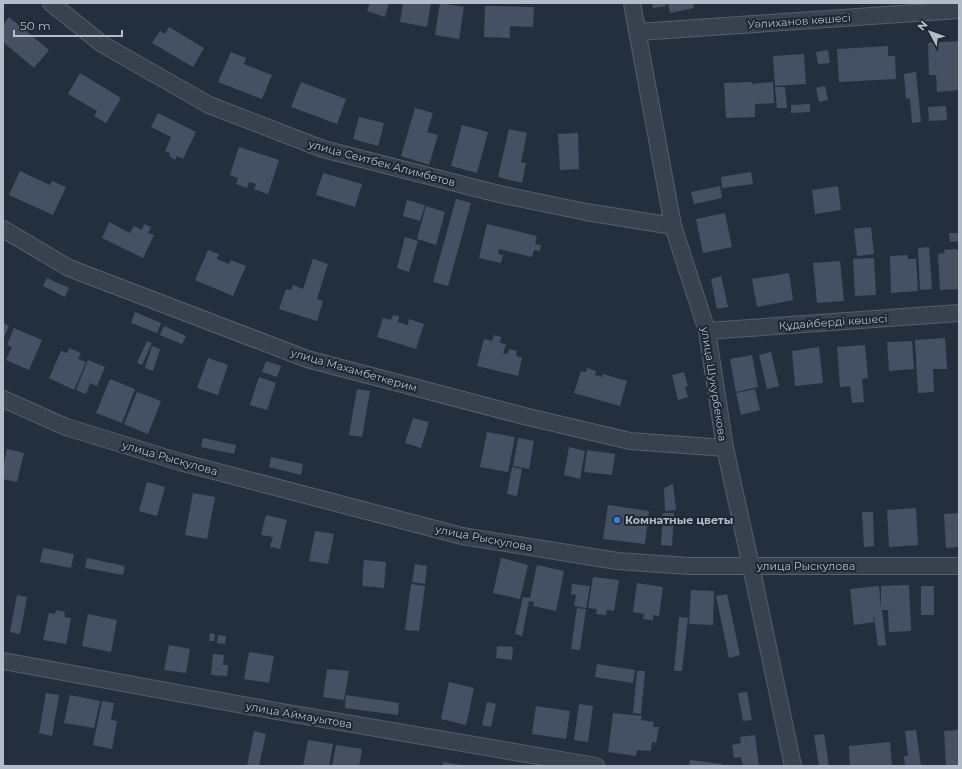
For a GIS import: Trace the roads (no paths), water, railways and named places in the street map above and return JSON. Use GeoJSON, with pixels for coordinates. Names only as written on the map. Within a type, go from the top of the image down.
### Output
{"type":"FeatureCollection","features":[{"type":"Feature","properties":{"kind":"street","name":"улица Сеитбек Алимбетов"},"geometry":{"type":"LineString","coordinates":[[51,3],[102,44],[209,105],[323,149],[499,194],[586,212],[674,226]]}},
{"type":"Feature","properties":{"kind":"street","name":"улица Шукурбекова"},"geometry":{"type":"LineString","coordinates":[[632,3],[674,226],[706,332],[725,448],[793,766]]}},
{"type":"Feature","properties":{"kind":"street","name":"Уәлиханов көшесі"},"geometry":{"type":"LineString","coordinates":[[638,32],[959,10]]}},
{"type":"Feature","properties":{"kind":"street","name":"улица Махамбеткерим"},"geometry":{"type":"LineString","coordinates":[[3,229],[69,268],[307,359],[524,416],[630,441],[725,448]]}},
{"type":"Feature","properties":{"kind":"street","name":"Құдайберді көшесі"},"geometry":{"type":"LineString","coordinates":[[706,332],[959,313]]}},
{"type":"Feature","properties":{"kind":"street","name":"улица Рыскулова"},"geometry":{"type":"LineString","coordinates":[[3,399],[66,427],[180,462],[462,536],[617,561],[689,566],[959,566]]}},
{"type":"Feature","properties":{"kind":"street","name":"улица Аймауытова"},"geometry":{"type":"LineString","coordinates":[[3,661],[283,712],[596,766]]}},
{"type":"Feature","properties":{"kind":"place","name":"Комнатные цветы"},"geometry":{"type":"Point","coordinates":[617,520]}}]}
